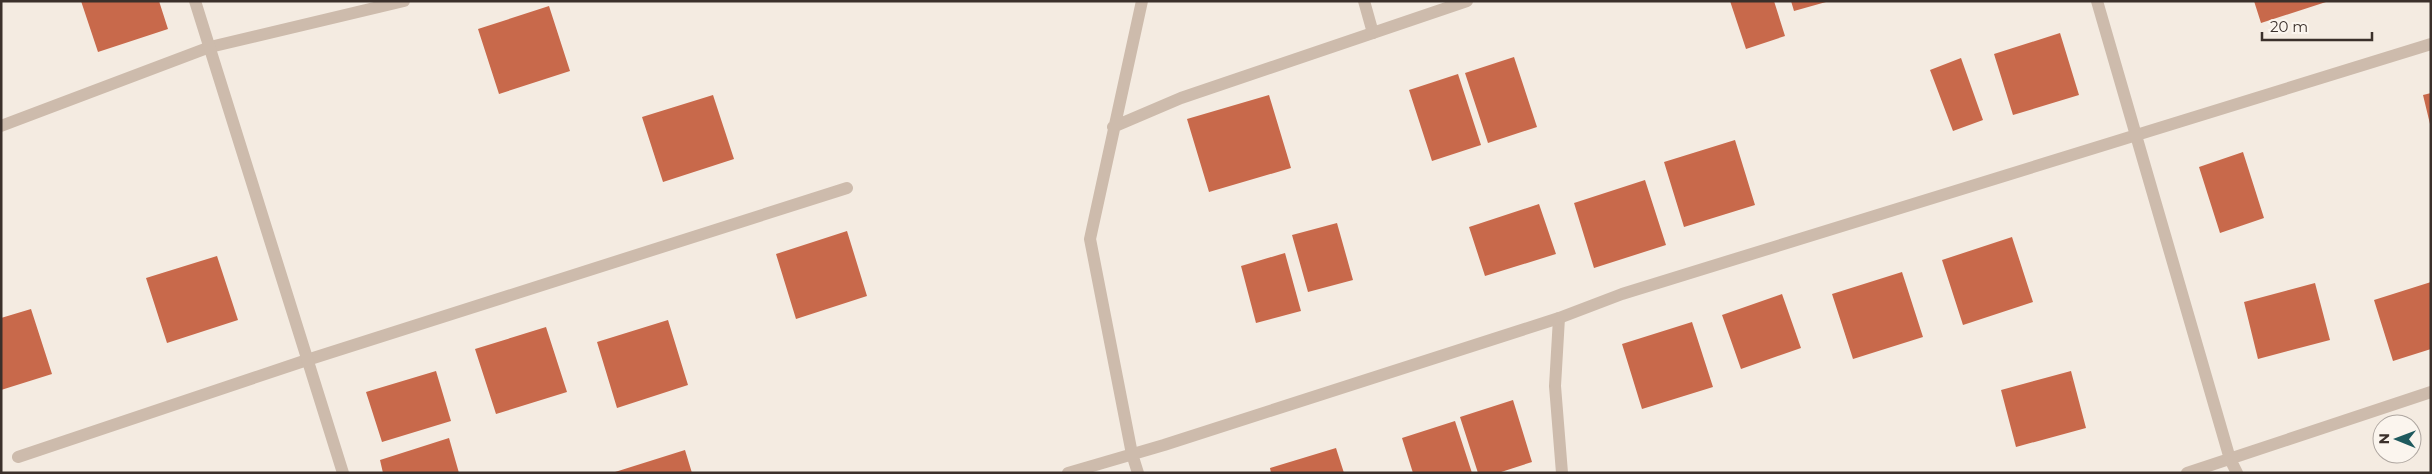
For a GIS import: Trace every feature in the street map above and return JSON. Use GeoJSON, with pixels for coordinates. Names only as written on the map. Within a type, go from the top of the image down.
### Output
{"type":"FeatureCollection","features":[{"type":"Feature","properties":{"kind":"street"},"geometry":{"type":"LineString","coordinates":[[195,1],[343,473]]}},
{"type":"Feature","properties":{"kind":"street"},"geometry":{"type":"LineString","coordinates":[[1,126],[210,47],[404,1]]}},
{"type":"Feature","properties":{"kind":"street"},"geometry":{"type":"LineString","coordinates":[[1138,473],[1132,454],[1090,239],[1142,1]]}},
{"type":"Feature","properties":{"kind":"street"},"geometry":{"type":"LineString","coordinates":[[1364,1],[1373,33]]}},
{"type":"Feature","properties":{"kind":"street"},"geometry":{"type":"LineString","coordinates":[[1113,127],[1180,98],[1467,1]]}},
{"type":"Feature","properties":{"kind":"street"},"geometry":{"type":"LineString","coordinates":[[2097,1],[2230,459],[2237,473]]}},
{"type":"Feature","properties":{"kind":"street"},"geometry":{"type":"LineString","coordinates":[[1068,473],[1559,318],[1622,294],[2431,44]]}},
{"type":"Feature","properties":{"kind":"street"},"geometry":{"type":"LineString","coordinates":[[18,457],[307,360],[847,188]]}},
{"type":"Feature","properties":{"kind":"street"},"geometry":{"type":"LineString","coordinates":[[1559,318],[1555,386],[1562,473]]}},
{"type":"Feature","properties":{"kind":"street"},"geometry":{"type":"LineString","coordinates":[[2187,473],[2431,392]]}},
{"type":"Feature","properties":{"kind":"building"},"geometry":{"type":"Polygon","coordinates":[[[81,1],[159,1],[168,29],[98,52],[81,1]]]}},
{"type":"Feature","properties":{"kind":"building"},"geometry":{"type":"Polygon","coordinates":[[[1730,1],[1774,1],[1785,36],[1746,49],[1730,1]]]}},
{"type":"Feature","properties":{"kind":"building"},"geometry":{"type":"Polygon","coordinates":[[[1791,1],[1826,1],[1826,2],[1794,11],[1791,1]]]}},
{"type":"Feature","properties":{"kind":"building"},"geometry":{"type":"Polygon","coordinates":[[[2254,1],[2326,1],[2326,2],[2261,23],[2254,1]]]}},
{"type":"Feature","properties":{"kind":"building"},"geometry":{"type":"Polygon","coordinates":[[[549,6],[570,71],[499,94],[478,29],[549,6]]]}},
{"type":"Feature","properties":{"kind":"building"},"geometry":{"type":"Polygon","coordinates":[[[2060,33],[2079,95],[2013,115],[1994,54],[2060,33]]]}},
{"type":"Feature","properties":{"kind":"building"},"geometry":{"type":"Polygon","coordinates":[[[1514,57],[1537,127],[1488,143],[1465,73],[1514,57]]]}},
{"type":"Feature","properties":{"kind":"building"},"geometry":{"type":"Polygon","coordinates":[[[1961,58],[1983,120],[1953,131],[1930,70],[1961,58]]]}},
{"type":"Feature","properties":{"kind":"building"},"geometry":{"type":"Polygon","coordinates":[[[1458,74],[1481,145],[1432,161],[1409,90],[1458,74]]]}},
{"type":"Feature","properties":{"kind":"building"},"geometry":{"type":"Polygon","coordinates":[[[2431,93],[2431,124],[2430,124],[2423,95],[2431,93]]]}},
{"type":"Feature","properties":{"kind":"building"},"geometry":{"type":"Polygon","coordinates":[[[713,95],[734,159],[663,182],[642,117],[713,95]]]}},
{"type":"Feature","properties":{"kind":"building"},"geometry":{"type":"Polygon","coordinates":[[[1269,95],[1291,168],[1209,192],[1187,119],[1269,95]]]}},
{"type":"Feature","properties":{"kind":"building"},"geometry":{"type":"Polygon","coordinates":[[[1735,140],[1755,205],[1684,227],[1664,162],[1735,140]]]}},
{"type":"Feature","properties":{"kind":"building"},"geometry":{"type":"Polygon","coordinates":[[[2243,152],[2264,218],[2220,233],[2199,167],[2243,152]]]}},
{"type":"Feature","properties":{"kind":"building"},"geometry":{"type":"Polygon","coordinates":[[[1645,180],[1666,245],[1594,268],[1574,203],[1645,180]]]}},
{"type":"Feature","properties":{"kind":"building"},"geometry":{"type":"Polygon","coordinates":[[[1539,204],[1556,254],[1485,276],[1469,227],[1539,204]]]}},
{"type":"Feature","properties":{"kind":"building"},"geometry":{"type":"Polygon","coordinates":[[[1337,223],[1353,280],[1308,292],[1292,235],[1337,223]]]}},
{"type":"Feature","properties":{"kind":"building"},"geometry":{"type":"Polygon","coordinates":[[[847,231],[867,296],[796,319],[776,254],[847,231]]]}},
{"type":"Feature","properties":{"kind":"building"},"geometry":{"type":"Polygon","coordinates":[[[2012,237],[2033,302],[1963,325],[1942,260],[2012,237]]]}},
{"type":"Feature","properties":{"kind":"building"},"geometry":{"type":"Polygon","coordinates":[[[1285,253],[1301,311],[1256,323],[1241,266],[1285,253]]]}},
{"type":"Feature","properties":{"kind":"building"},"geometry":{"type":"Polygon","coordinates":[[[217,256],[238,320],[167,343],[146,278],[217,256]]]}},
{"type":"Feature","properties":{"kind":"building"},"geometry":{"type":"Polygon","coordinates":[[[1902,272],[1923,337],[1853,359],[1832,294],[1902,272]]]}},
{"type":"Feature","properties":{"kind":"building"},"geometry":{"type":"Polygon","coordinates":[[[2431,282],[2431,349],[2393,361],[2374,300],[2431,282]]]}},
{"type":"Feature","properties":{"kind":"building"},"geometry":{"type":"Polygon","coordinates":[[[2315,283],[2330,340],[2258,359],[2244,302],[2315,283]]]}},
{"type":"Feature","properties":{"kind":"building"},"geometry":{"type":"Polygon","coordinates":[[[1782,294],[1801,348],[1741,369],[1722,315],[1782,294]]]}},
{"type":"Feature","properties":{"kind":"building"},"geometry":{"type":"Polygon","coordinates":[[[31,309],[52,374],[1,390],[1,318],[31,309]]]}},
{"type":"Feature","properties":{"kind":"building"},"geometry":{"type":"Polygon","coordinates":[[[668,320],[688,385],[617,408],[597,342],[668,320]]]}},
{"type":"Feature","properties":{"kind":"building"},"geometry":{"type":"Polygon","coordinates":[[[1692,322],[1713,387],[1642,409],[1622,344],[1692,322]]]}},
{"type":"Feature","properties":{"kind":"building"},"geometry":{"type":"Polygon","coordinates":[[[546,327],[567,392],[496,414],[475,349],[546,327]]]}},
{"type":"Feature","properties":{"kind":"building"},"geometry":{"type":"Polygon","coordinates":[[[436,371],[451,421],[382,442],[366,392],[436,371]]]}},
{"type":"Feature","properties":{"kind":"building"},"geometry":{"type":"Polygon","coordinates":[[[2071,371],[2086,428],[2016,447],[2001,390],[2071,371]]]}},
{"type":"Feature","properties":{"kind":"building"},"geometry":{"type":"Polygon","coordinates":[[[1513,400],[1532,462],[1498,473],[1478,473],[1460,417],[1513,400]]]}},
{"type":"Feature","properties":{"kind":"building"},"geometry":{"type":"Polygon","coordinates":[[[1455,421],[1472,473],[1413,473],[1402,438],[1455,421]]]}},
{"type":"Feature","properties":{"kind":"building"},"geometry":{"type":"Polygon","coordinates":[[[449,438],[459,473],[383,473],[380,460],[449,438]]]}},
{"type":"Feature","properties":{"kind":"building"},"geometry":{"type":"Polygon","coordinates":[[[1336,448],[1344,473],[1271,473],[1270,468],[1336,448]]]}},
{"type":"Feature","properties":{"kind":"building"},"geometry":{"type":"Polygon","coordinates":[[[685,450],[692,473],[615,473],[615,472],[685,450]]]}}]}
